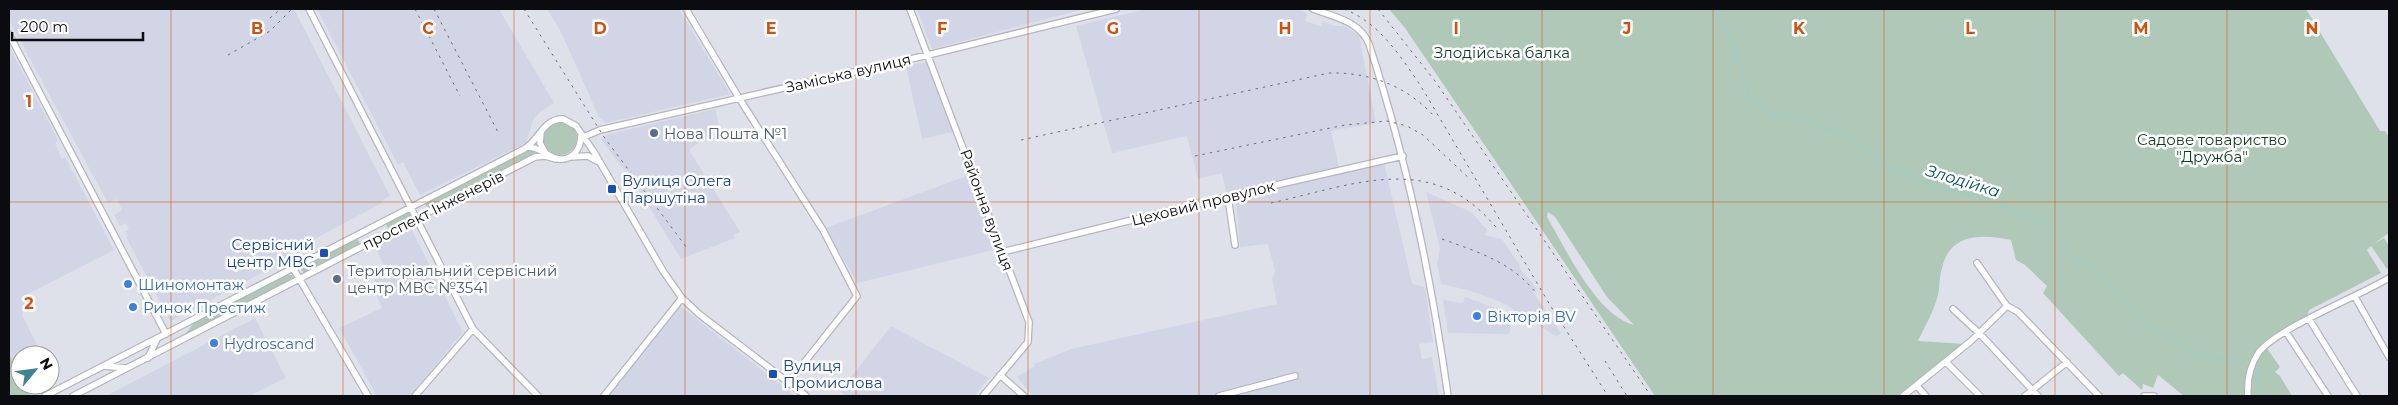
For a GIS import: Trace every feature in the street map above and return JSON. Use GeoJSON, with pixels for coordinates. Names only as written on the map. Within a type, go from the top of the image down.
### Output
{"type":"FeatureCollection","features":[{"type":"Feature","properties":{"kind":"street"},"geometry":{"type":"LineString","coordinates":[[309,9],[473,329],[538,396]]}},
{"type":"Feature","properties":{"kind":"street"},"geometry":{"type":"LineString","coordinates":[[686,9],[739,98],[822,230],[857,296],[788,383]]}},
{"type":"Feature","properties":{"kind":"street","name":"Районна вулиця"},"geometry":{"type":"LineString","coordinates":[[910,9],[1026,311],[1030,331],[1028,342],[983,396]]}},
{"type":"Feature","properties":{"kind":"street","name":"Заміська вулиця"},"geometry":{"type":"LineString","coordinates":[[581,135],[928,55],[1116,9]]}},
{"type":"Feature","properties":{"kind":"street"},"geometry":{"type":"LineString","coordinates":[[1313,9],[1354,24],[1367,38],[1403,156],[1431,283],[1448,396]]}},
{"type":"Feature","properties":{"kind":"street"},"geometry":{"type":"LineString","coordinates":[[9,34],[166,334]]}},
{"type":"Feature","properties":{"kind":"street"},"geometry":{"type":"LineString","coordinates":[[546,154],[540,143],[541,131],[549,122],[563,119],[570,121],[602,166],[650,249],[682,298],[699,314],[806,396]]}},
{"type":"Feature","properties":{"kind":"street","name":"проспект Інженерів"},"geometry":{"type":"LineString","coordinates":[[45,396],[528,146],[541,131]]}},
{"type":"Feature","properties":{"kind":"street"},"geometry":{"type":"LineString","coordinates":[[567,158],[577,150],[581,135]]}},
{"type":"Feature","properties":{"kind":"street"},"geometry":{"type":"LineString","coordinates":[[528,146],[535,147],[556,159],[588,156],[602,166]]}},
{"type":"Feature","properties":{"kind":"street","name":"проспект Інженерів"},"geometry":{"type":"LineString","coordinates":[[73,396],[535,157],[544,156],[556,159]]}},
{"type":"Feature","properties":{"kind":"street","name":"Цеховий провулок"},"geometry":{"type":"LineString","coordinates":[[1002,252],[1228,198],[1250,190],[1403,156]]}},
{"type":"Feature","properties":{"kind":"street"},"geometry":{"type":"LineString","coordinates":[[1228,198],[1235,245]]}},
{"type":"Feature","properties":{"kind":"street"},"geometry":{"type":"LineString","coordinates":[[382,221],[388,233]]}},
{"type":"Feature","properties":{"kind":"street"},"geometry":{"type":"LineString","coordinates":[[359,233],[365,245]]}},
{"type":"Feature","properties":{"kind":"street"},"geometry":{"type":"LineString","coordinates":[[1977,263],[2007,306],[2018,312],[2099,396]]}},
{"type":"Feature","properties":{"kind":"street"},"geometry":{"type":"LineString","coordinates":[[293,268],[368,396]]}},
{"type":"Feature","properties":{"kind":"street"},"geometry":{"type":"LineString","coordinates":[[2248,396],[2249,375],[2254,361],[2267,345],[2309,319],[2389,278]]}},
{"type":"Feature","properties":{"kind":"street"},"geometry":{"type":"LineString","coordinates":[[2355,297],[2389,357]]}},
{"type":"Feature","properties":{"kind":"street"},"geometry":{"type":"LineString","coordinates":[[604,396],[682,298]]}},
{"type":"Feature","properties":{"kind":"street"},"geometry":{"type":"LineString","coordinates":[[1903,396],[1980,334],[2007,306]]}},
{"type":"Feature","properties":{"kind":"street"},"geometry":{"type":"LineString","coordinates":[[1953,310],[1980,334],[2038,396]]}},
{"type":"Feature","properties":{"kind":"street"},"geometry":{"type":"LineString","coordinates":[[2309,319],[2357,396]]}},
{"type":"Feature","properties":{"kind":"street"},"geometry":{"type":"LineString","coordinates":[[416,396],[473,329]]}},
{"type":"Feature","properties":{"kind":"street"},"geometry":{"type":"LineString","coordinates":[[2286,332],[2328,396]]}},
{"type":"Feature","properties":{"kind":"street"},"geometry":{"type":"LineString","coordinates":[[148,358],[157,339]]}},
{"type":"Feature","properties":{"kind":"street"},"geometry":{"type":"LineString","coordinates":[[1946,362],[1980,396]]}},
{"type":"Feature","properties":{"kind":"street"},"geometry":{"type":"LineString","coordinates":[[2025,396],[2067,362]]}},
{"type":"Feature","properties":{"kind":"street"},"geometry":{"type":"LineString","coordinates":[[103,366],[128,368]]}},
{"type":"Feature","properties":{"kind":"street"},"geometry":{"type":"LineString","coordinates":[[1000,375],[1024,396]]}},
{"type":"Feature","properties":{"kind":"street"},"geometry":{"type":"LineString","coordinates":[[1218,396],[1295,376]]}},
{"type":"Feature","properties":{"kind":"street"},"geometry":{"type":"LineString","coordinates":[[1917,386],[1926,396]]}},
{"type":"Feature","properties":{"kind":"street"},"geometry":{"type":"LineString","coordinates":[[2144,396],[2154,396]]}},
{"type":"Feature","properties":{"kind":"shaded area"},"geometry":{"type":"Polygon","coordinates":[[[9,9],[294,9],[390,196],[381,201],[382,203],[307,243],[304,250],[173,320],[169,319],[126,237],[128,236],[125,231],[129,229],[126,223],[120,226],[114,215],[122,210],[117,199],[108,203],[9,20],[9,9]]]}},
{"type":"Feature","properties":{"kind":"shaded area"},"geometry":{"type":"Polygon","coordinates":[[[317,9],[499,9],[554,103],[540,112],[533,120],[526,143],[420,195],[403,162],[398,165],[317,9]]]}},
{"type":"Feature","properties":{"kind":"shaded area"},"geometry":{"type":"Polygon","coordinates":[[[547,9],[679,9],[730,94],[606,123],[599,117],[561,32],[547,9]]]}},
{"type":"Feature","properties":{"kind":"shaded area"},"geometry":{"type":"Polygon","coordinates":[[[917,9],[1085,9],[932,49],[917,9]]]}},
{"type":"Feature","properties":{"kind":"shaded area"},"geometry":{"type":"Polygon","coordinates":[[[1146,9],[1296,9],[1307,13],[1305,21],[1321,26],[1323,21],[1334,26],[1344,26],[1359,35],[1376,123],[1331,131],[1339,167],[1227,195],[1222,173],[1198,179],[1187,136],[1112,153],[1076,26],[1146,9]]]}},
{"type":"Feature","properties":{"kind":"shaded area"},"geometry":{"type":"Polygon","coordinates":[[[9,46],[58,140],[55,144],[62,159],[65,157],[114,250],[24,296],[27,301],[22,315],[37,345],[10,345],[10,356],[9,46]]]}},
{"type":"Feature","properties":{"kind":"shaded area"},"geometry":{"type":"Polygon","coordinates":[[[926,62],[953,132],[922,139],[906,66],[926,62]]]}},
{"type":"Feature","properties":{"kind":"shaded area"},"geometry":{"type":"Polygon","coordinates":[[[715,109],[719,126],[689,150],[740,232],[733,235],[735,238],[681,259],[626,169],[624,170],[601,139],[609,134],[715,109]]]}},
{"type":"Feature","properties":{"kind":"shaded area"},"geometry":{"type":"Polygon","coordinates":[[[1384,162],[1412,284],[1425,287],[1433,342],[1419,344],[1422,359],[1432,357],[1439,396],[1033,396],[1017,377],[1035,366],[1034,364],[1071,349],[1277,304],[1272,279],[1275,271],[1268,244],[1240,247],[1236,203],[1248,194],[1384,162]]]}},
{"type":"Feature","properties":{"kind":"shaded area"},"geometry":{"type":"Polygon","coordinates":[[[966,176],[997,249],[857,283],[826,228],[966,176]]]}},
{"type":"Feature","properties":{"kind":"shaded area"},"geometry":{"type":"Polygon","coordinates":[[[1426,192],[1471,212],[1487,230],[1485,235],[1502,239],[1519,264],[1520,269],[1537,289],[1533,292],[1561,333],[1557,337],[1501,302],[1468,290],[1441,284],[1437,263],[1440,248],[1426,192]]]}},
{"type":"Feature","properties":{"kind":"shaded area"},"geometry":{"type":"Polygon","coordinates":[[[411,228],[463,332],[410,396],[377,396],[339,328],[382,308],[372,284],[385,268],[375,246],[411,228]]]}},
{"type":"Feature","properties":{"kind":"shaded area","name":"Вікторія BV"},"geometry":{"type":"Polygon","coordinates":[[[1465,297],[1509,313],[1507,319],[1512,322],[1509,334],[1448,333],[1443,300],[1463,303],[1465,297]]]}},
{"type":"Feature","properties":{"kind":"shaded area"},"geometry":{"type":"Polygon","coordinates":[[[680,306],[795,396],[609,396],[680,306]]]}},
{"type":"Feature","properties":{"kind":"shaded area"},"geometry":{"type":"Polygon","coordinates":[[[255,318],[286,378],[249,396],[106,396],[255,318]]]}},
{"type":"Feature","properties":{"kind":"shaded area"},"geometry":{"type":"Polygon","coordinates":[[[891,326],[989,378],[974,396],[846,396],[840,391],[891,326]]]}},
{"type":"Feature","properties":{"kind":"green space"},"geometry":{"type":"Polygon","coordinates":[[[1389,9],[2306,9],[2380,131],[2385,131],[2389,137],[2389,233],[2373,244],[2384,238],[2389,246],[2389,267],[2387,269],[2371,246],[2367,250],[2381,273],[2309,310],[2307,316],[2267,339],[2268,350],[2280,367],[2275,372],[2280,376],[2292,396],[2184,396],[2158,375],[2153,388],[2143,384],[2142,390],[2123,373],[2119,376],[2043,293],[2047,286],[2025,265],[2016,260],[2011,240],[1979,237],[1960,242],[1952,248],[1946,257],[1941,271],[1939,292],[1932,313],[1918,341],[1965,344],[1897,396],[1655,396],[1405,28],[1389,9]],[[1548,212],[1547,217],[1583,279],[1607,308],[1620,319],[1634,325],[1607,297],[1555,217],[1548,212]]]}},
{"type":"Feature","properties":{"kind":"green space"},"geometry":{"type":"Polygon","coordinates":[[[560,121],[572,126],[577,138],[572,150],[560,155],[548,150],[543,138],[548,126],[560,121]]]}},
{"type":"Feature","properties":{"kind":"green space"},"geometry":{"type":"Polygon","coordinates":[[[528,148],[536,153],[430,208],[426,206],[425,203],[528,148]]]}},
{"type":"Feature","properties":{"kind":"green space"},"geometry":{"type":"Polygon","coordinates":[[[407,212],[410,213],[410,218],[390,228],[387,227],[386,223],[407,212]]]}},
{"type":"Feature","properties":{"kind":"green space"},"geometry":{"type":"Polygon","coordinates":[[[357,237],[360,244],[305,273],[301,270],[301,267],[357,237]]]}},
{"type":"Feature","properties":{"kind":"green space"},"geometry":{"type":"Polygon","coordinates":[[[285,275],[292,275],[295,278],[231,311],[227,309],[231,303],[285,275]]]}},
{"type":"Feature","properties":{"kind":"green space"},"geometry":{"type":"Polygon","coordinates":[[[218,312],[223,314],[188,334],[186,333],[194,323],[218,312]]]}},
{"type":"Feature","properties":{"kind":"green space"},"geometry":{"type":"Polygon","coordinates":[[[9,354],[10,395],[30,395],[9,396],[9,354]]]}},
{"type":"Feature","properties":{"kind":"waterway","name":"Злодійка"},"geometry":{"type":"LineString","coordinates":[[1714,9],[1734,45],[1750,99],[1771,114],[1802,119],[1849,137],[1886,166],[1943,190],[1975,194],[2045,223]]}},
{"type":"Feature","properties":{"kind":"waterway","name":"Злодійка"},"geometry":{"type":"LineString","coordinates":[[2049,228],[2076,259],[2100,272],[2145,325],[2199,354],[2245,364]]}},
{"type":"Feature","properties":{"kind":"waterway","name":"Злодійка"},"geometry":{"type":"LineString","coordinates":[[2255,370],[2259,377],[2257,387],[2265,396]]}},
{"type":"Feature","properties":{"kind":"railway"},"geometry":{"type":"LineString","coordinates":[[270,18],[281,9]]}},
{"type":"Feature","properties":{"kind":"railway"},"geometry":{"type":"LineString","coordinates":[[228,55],[270,31],[292,9]]}},
{"type":"Feature","properties":{"kind":"railway"},"geometry":{"type":"LineString","coordinates":[[415,9],[460,96]]}},
{"type":"Feature","properties":{"kind":"railway"},"geometry":{"type":"LineString","coordinates":[[434,9],[499,134]]}},
{"type":"Feature","properties":{"kind":"railway"},"geometry":{"type":"LineString","coordinates":[[524,9],[604,137],[687,248]]}},
{"type":"Feature","properties":{"kind":"railway"},"geometry":{"type":"LineString","coordinates":[[1344,9],[1357,15],[1379,32],[1398,53],[1414,76],[1550,305],[1608,396]]}},
{"type":"Feature","properties":{"kind":"railway"},"geometry":{"type":"LineString","coordinates":[[1378,9],[1435,81],[1651,396]]}},
{"type":"Feature","properties":{"kind":"railway"},"geometry":{"type":"LineString","coordinates":[[1021,140],[1329,73],[1359,75],[1387,83],[1412,97],[1435,117]]}},
{"type":"Feature","properties":{"kind":"railway"},"geometry":{"type":"LineString","coordinates":[[1195,156],[1345,125],[1387,121],[1407,126],[1423,135],[1471,180]]}},
{"type":"Feature","properties":{"kind":"railway"},"geometry":{"type":"LineString","coordinates":[[1271,203],[1364,182],[1393,179],[1421,181],[1448,189],[1474,205],[1499,231]]}},
{"type":"Feature","properties":{"kind":"railway"},"geometry":{"type":"LineString","coordinates":[[1442,239],[1494,259],[1517,274],[1537,294]]}},
{"type":"Feature","properties":{"kind":"railway"},"geometry":{"type":"LineString","coordinates":[[1605,361],[1627,396]]}},
{"type":"Feature","properties":{"kind":"place","name":"Нова Пошта №1"},"geometry":{"type":"Point","coordinates":[654,133]}},
{"type":"Feature","properties":{"kind":"place","name":"Вулиця Олега Паршутіна"},"geometry":{"type":"Point","coordinates":[612,189]}},
{"type":"Feature","properties":{"kind":"place","name":"Сервісний центр МВС"},"geometry":{"type":"Point","coordinates":[324,253]}},
{"type":"Feature","properties":{"kind":"place","name":"Територіальний сервісний центр МВС №3541"},"geometry":{"type":"Point","coordinates":[337,279]}},
{"type":"Feature","properties":{"kind":"place","name":"Шиномонтаж"},"geometry":{"type":"Point","coordinates":[128,284]}},
{"type":"Feature","properties":{"kind":"place","name":"Ринок Престиж"},"geometry":{"type":"Point","coordinates":[133,307]}},
{"type":"Feature","properties":{"kind":"place","name":"Вікторія BV"},"geometry":{"type":"Point","coordinates":[1477,316]}},
{"type":"Feature","properties":{"kind":"place","name":"Hydroscand"},"geometry":{"type":"Point","coordinates":[214,343]}},
{"type":"Feature","properties":{"kind":"place","name":"Вулиця Промислова"},"geometry":{"type":"Point","coordinates":[773,374]}},
{"type":"Feature","properties":{"kind":"park label","name":"Злодійська балка"},"geometry":{"type":"Point","coordinates":[1502,52]}},
{"type":"Feature","properties":{"kind":"park label","name":"Садове товариство \"Дружба\""},"geometry":{"type":"Point","coordinates":[2212,148]}}]}
